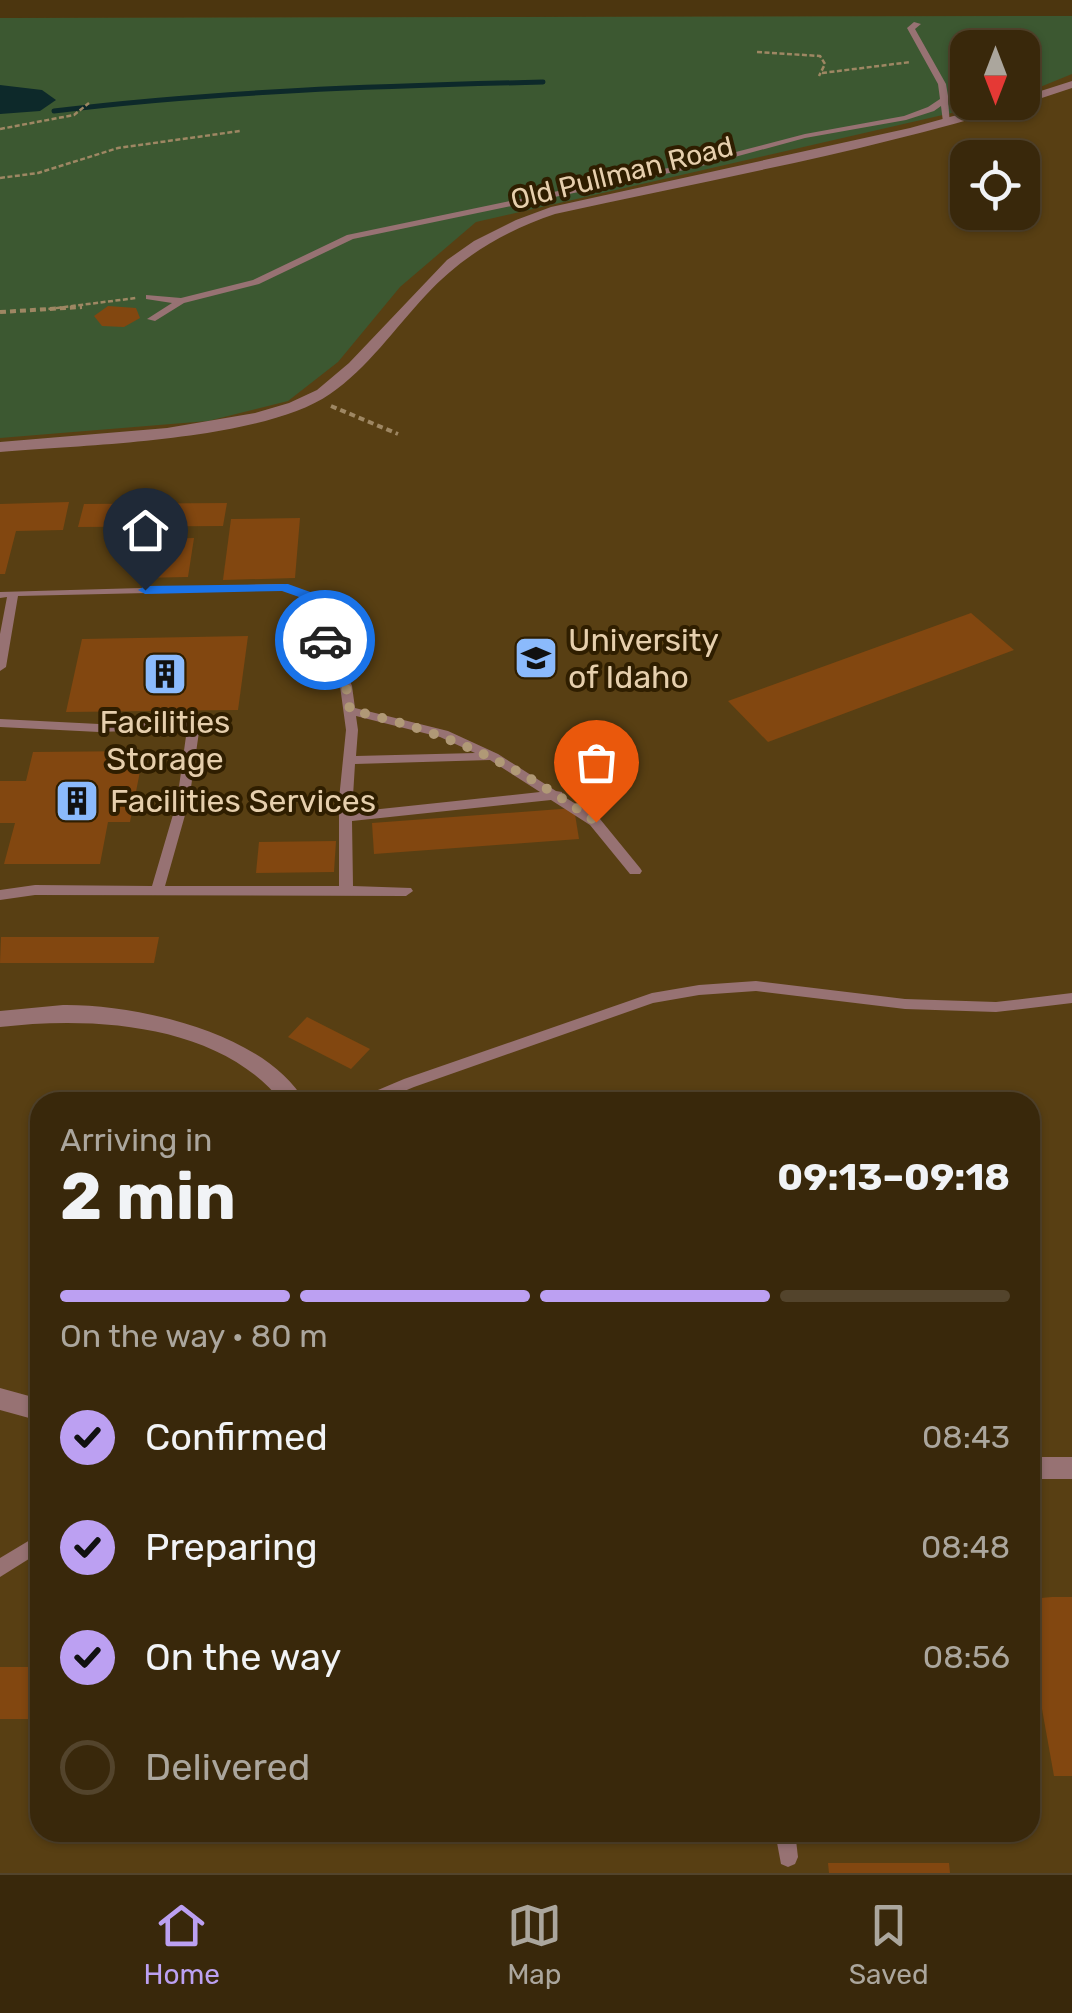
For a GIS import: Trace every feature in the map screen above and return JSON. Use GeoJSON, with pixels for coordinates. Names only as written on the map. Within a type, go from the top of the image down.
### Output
{"type":"FeatureCollection","features":[{"type":"Feature","properties":{"kind":"street","name":"Old Pullman Road"},"geometry":{"type":"LineString","coordinates":[[1040,95],[1072,84]]}},
{"type":"Feature","properties":{"kind":"street","name":"Old Pullman Road"},"geometry":{"type":"LineString","coordinates":[[0,446],[224,423],[311,399],[352,371],[438,274],[512,224],[551,211],[954,120]]}},
{"type":"Feature","properties":{"kind":"street"},"geometry":{"type":"LineString","coordinates":[[0,1020],[54,1013],[102,1014],[197,1036],[256,1065],[288,1092]]}},
{"type":"Feature","properties":{"kind":"street"},"geometry":{"type":"LineString","coordinates":[[0,1399],[30,1407]]}},
{"type":"Feature","properties":{"kind":"street"},"geometry":{"type":"LineString","coordinates":[[1040,1468],[1072,1468]]}},
{"type":"Feature","properties":{"kind":"lane"},"geometry":{"type":"LineString","coordinates":[[917,24],[911,28],[946,98],[947,122]]}},
{"type":"Feature","properties":{"kind":"lane"},"geometry":{"type":"LineString","coordinates":[[152,319],[181,301],[256,282],[350,237],[698,164],[804,136],[906,118],[946,98]]}},
{"type":"Feature","properties":{"kind":"lane"},"geometry":{"type":"LineString","coordinates":[[149,297],[181,301]]}},
{"type":"Feature","properties":{"kind":"lane"},"geometry":{"type":"LineString","coordinates":[[0,667],[7,594],[283,587],[308,596],[346,686],[350,710],[346,890]]}},
{"type":"Feature","properties":{"kind":"lane"},"geometry":{"type":"LineString","coordinates":[[350,710],[444,734],[494,757],[596,822],[635,870]]}},
{"type":"Feature","properties":{"kind":"lane"},"geometry":{"type":"LineString","coordinates":[[0,724],[98,728],[194,725],[183,800],[157,890]]}},
{"type":"Feature","properties":{"kind":"lane"},"geometry":{"type":"LineString","coordinates":[[349,760],[494,757]]}},
{"type":"Feature","properties":{"kind":"lane"},"geometry":{"type":"LineString","coordinates":[[346,817],[557,795]]}},
{"type":"Feature","properties":{"kind":"lane"},"geometry":{"type":"LineString","coordinates":[[0,895],[35,890],[406,890]]}},
{"type":"Feature","properties":{"kind":"lane"},"geometry":{"type":"LineString","coordinates":[[386,1092],[652,998],[699,990],[756,986],[905,1004],[996,1007],[1072,998]]}},
{"type":"Feature","properties":{"kind":"lane"},"geometry":{"type":"LineString","coordinates":[[0,1568],[30,1548]]}},
{"type":"Feature","properties":{"kind":"lane"},"geometry":{"type":"LineString","coordinates":[[786,1842],[788,1857]]}},
{"type":"Feature","properties":{"kind":"path"},"geometry":{"type":"LineString","coordinates":[[757,52],[820,56],[825,58],[820,74],[837,68],[895,68],[925,54]]}},
{"type":"Feature","properties":{"kind":"path"},"geometry":{"type":"LineString","coordinates":[[0,129],[74,116],[90,104]]}},
{"type":"Feature","properties":{"kind":"path"},"geometry":{"type":"LineString","coordinates":[[0,178],[38,172],[118,148],[240,131]]}},
{"type":"Feature","properties":{"kind":"path"},"geometry":{"type":"LineString","coordinates":[[0,312],[79,308],[149,297]]}},
{"type":"Feature","properties":{"kind":"path"},"geometry":{"type":"LineString","coordinates":[[311,399],[398,434]]}},
{"type":"Feature","properties":{"kind":"shaded area","name":"University of Idaho"},"geometry":{"type":"Polygon","coordinates":[[[1072,16],[1072,1873],[0,1873],[0,18],[1072,16]]]}},
{"type":"Feature","properties":{"kind":"green space"},"geometry":{"type":"Polygon","coordinates":[[[1072,16],[1072,74],[1040,87],[1040,30],[950,30],[950,113],[476,222],[400,287],[338,362],[288,401],[208,421],[0,438],[0,18],[1072,16]]]}},
{"type":"Feature","properties":{"kind":"water"},"geometry":{"type":"Polygon","coordinates":[[[0,85],[42,90],[56,100],[40,111],[0,114],[0,85]]]}},
{"type":"Feature","properties":{"kind":"building"},"geometry":{"type":"Polygon","coordinates":[[[108,306],[136,308],[140,318],[124,327],[102,326],[94,316],[108,306]]]}},
{"type":"Feature","properties":{"kind":"building"},"geometry":{"type":"Polygon","coordinates":[[[69,502],[63,530],[16,531],[5,574],[0,574],[0,504],[69,502]]]}},
{"type":"Feature","properties":{"kind":"building"},"geometry":{"type":"Polygon","coordinates":[[[227,503],[223,526],[78,527],[84,504],[227,503]]]}},
{"type":"Feature","properties":{"kind":"building"},"geometry":{"type":"Polygon","coordinates":[[[300,518],[295,578],[223,580],[231,519],[300,518]]]}},
{"type":"Feature","properties":{"kind":"building"},"geometry":{"type":"Polygon","coordinates":[[[194,538],[188,577],[137,578],[145,539],[194,538]]]}},
{"type":"Feature","properties":{"kind":"building"},"geometry":{"type":"Polygon","coordinates":[[[971,613],[1014,650],[768,742],[728,701],[971,613]]]}},
{"type":"Feature","properties":{"kind":"building","name":"Facilities Storage"},"geometry":{"type":"Polygon","coordinates":[[[248,636],[238,710],[66,712],[82,639],[248,636]]]}},
{"type":"Feature","properties":{"kind":"building","name":"Facilities Services"},"geometry":{"type":"Polygon","coordinates":[[[144,751],[130,822],[108,822],[100,864],[4,864],[15,823],[0,823],[0,781],[26,781],[33,752],[144,751]]]}},
{"type":"Feature","properties":{"kind":"building"},"geometry":{"type":"Polygon","coordinates":[[[574,808],[579,839],[374,854],[372,823],[574,808]]]}},
{"type":"Feature","properties":{"kind":"building"},"geometry":{"type":"Polygon","coordinates":[[[336,841],[334,872],[256,873],[259,842],[336,841]]]}},
{"type":"Feature","properties":{"kind":"building"},"geometry":{"type":"Polygon","coordinates":[[[1,937],[159,937],[154,963],[0,963],[1,937]]]}},
{"type":"Feature","properties":{"kind":"building"},"geometry":{"type":"Polygon","coordinates":[[[307,1017],[370,1049],[351,1069],[288,1037],[307,1017]]]}},
{"type":"Feature","properties":{"kind":"building"},"geometry":{"type":"Polygon","coordinates":[[[1072,1597],[1072,1776],[1054,1776],[1040,1698],[1040,1598],[1072,1597]]]}},
{"type":"Feature","properties":{"kind":"building"},"geometry":{"type":"Polygon","coordinates":[[[0,1667],[30,1667],[30,1719],[0,1719],[0,1667]]]}},
{"type":"Feature","properties":{"kind":"building"},"geometry":{"type":"Polygon","coordinates":[[[828,1863],[949,1863],[950,1873],[829,1873],[828,1863]]]}},
{"type":"Feature","properties":{"kind":"waterway"},"geometry":{"type":"LineString","coordinates":[[54,111],[237,94],[543,82]]}},
{"type":"Feature","properties":{"kind":"way so far"},"geometry":{"type":"LineString","coordinates":[[325,640],[346,686],[350,710],[444,734],[494,757],[564,798],[596,822]]}},
{"type":"Feature","properties":{"kind":"place","name":"University of Idaho"},"geometry":{"type":"Point","coordinates":[536,658]}},
{"type":"Feature","properties":{"kind":"place","name":"Facilities Storage"},"geometry":{"type":"Point","coordinates":[165,674]}},
{"type":"Feature","properties":{"kind":"place","name":"Facilities Services"},"geometry":{"type":"Point","coordinates":[77,801]}},
{"type":"Feature","properties":{"kind":"route"},"geometry":{"type":"LineString","coordinates":[[145,590],[283,587],[308,596],[325,640]]}}]}
